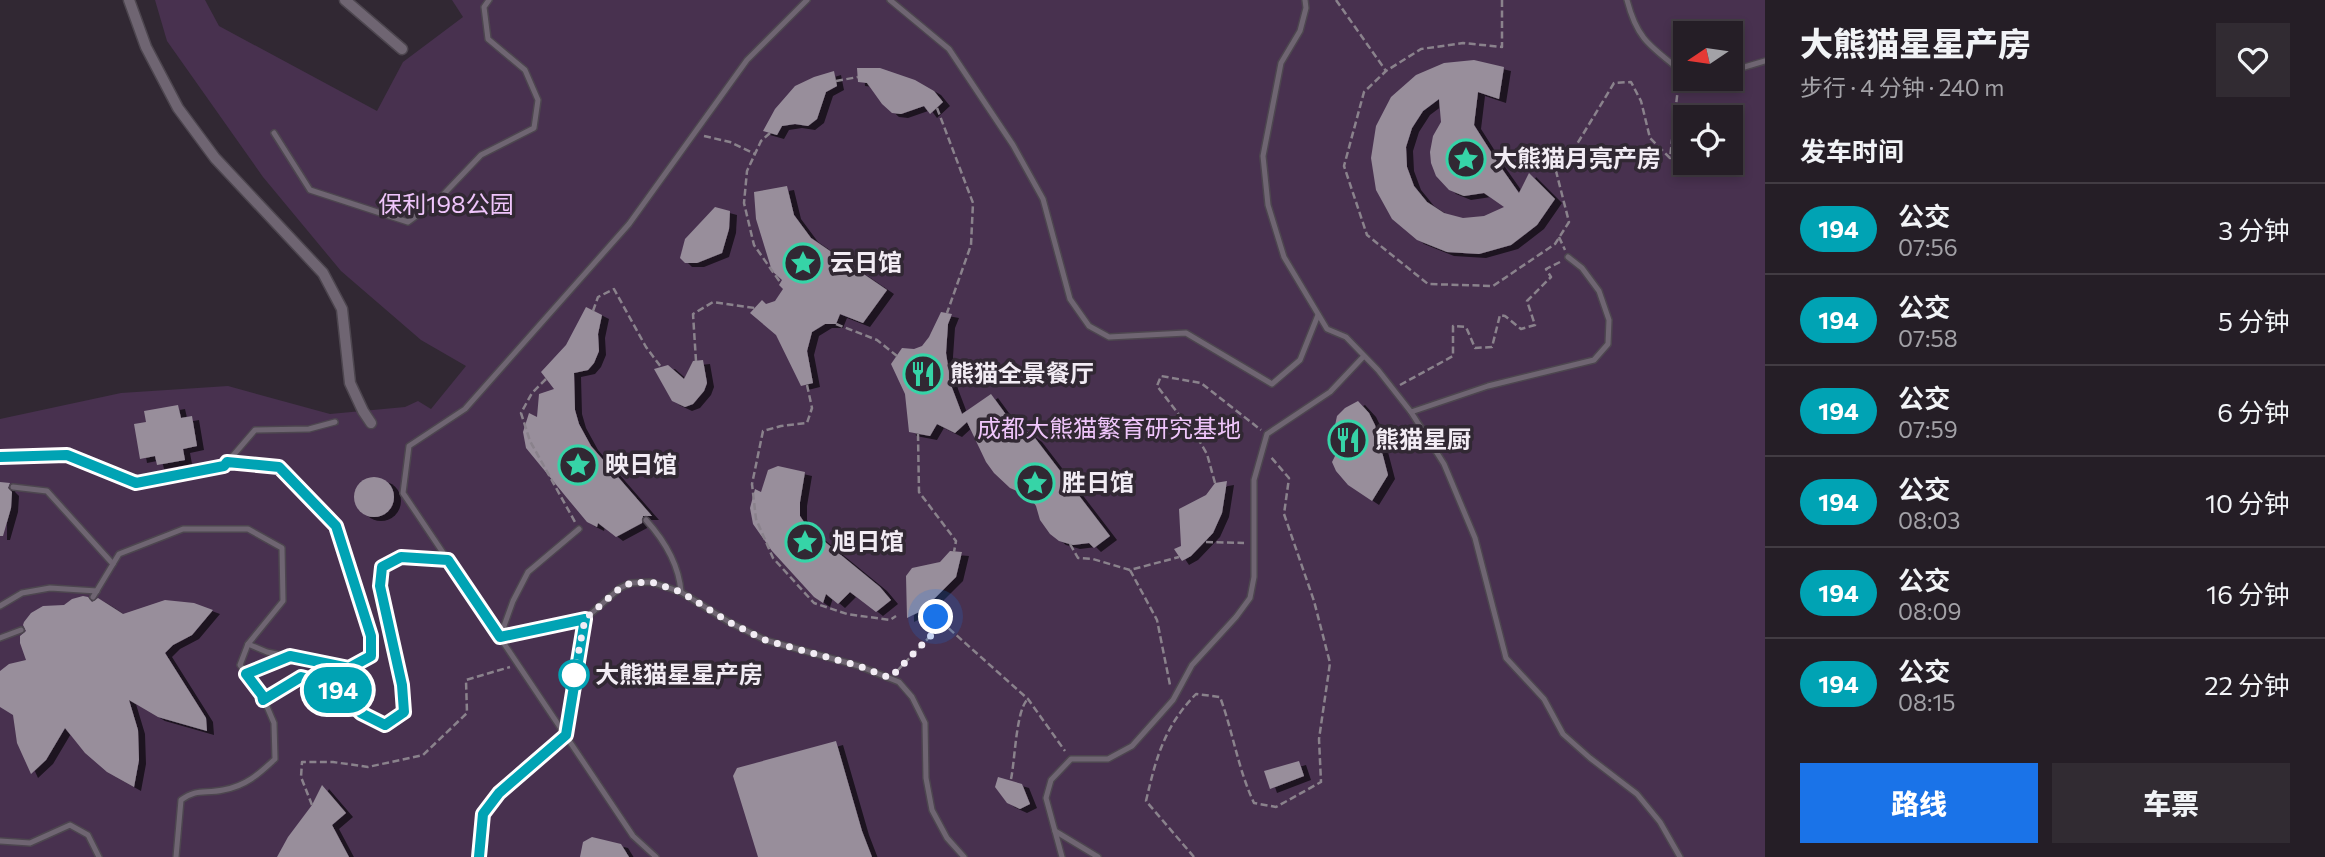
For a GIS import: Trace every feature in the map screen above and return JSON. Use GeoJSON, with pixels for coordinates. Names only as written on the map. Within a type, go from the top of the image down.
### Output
{"type":"FeatureCollection","features":[{"type":"Feature","properties":{"kind":"street"},"geometry":{"type":"LineString","coordinates":[[129,0],[146,47],[178,108],[215,158],[323,274],[342,309],[350,383],[371,423]]}},
{"type":"Feature","properties":{"kind":"street"},"geometry":{"type":"LineString","coordinates":[[345,0],[401,49]]}},
{"type":"Feature","properties":{"kind":"lane"},"geometry":{"type":"LineString","coordinates":[[274,133],[310,190],[408,222],[439,199],[481,155],[534,128],[538,100],[525,70],[488,39],[484,7],[489,0]]}},
{"type":"Feature","properties":{"kind":"lane"},"geometry":{"type":"LineString","coordinates":[[656,857],[633,836],[403,492],[410,446],[465,409],[629,224],[747,60],[807,0]]}},
{"type":"Feature","properties":{"kind":"lane"},"geometry":{"type":"LineString","coordinates":[[890,0],[949,49],[1013,145],[1043,199],[1070,299],[1089,326],[1109,337],[1186,333],[1272,384],[1300,360],[1318,315]]}},
{"type":"Feature","properties":{"kind":"lane"},"geometry":{"type":"LineString","coordinates":[[1305,0],[1306,8],[1300,32],[1281,63],[1263,156],[1268,205],[1284,257],[1327,330],[1346,337],[1393,388],[1444,464],[1475,538],[1506,658],[1544,699],[1563,734],[1637,794],[1660,822],[1680,857]]}},
{"type":"Feature","properties":{"kind":"lane"},"geometry":{"type":"LineString","coordinates":[[1627,0],[1633,22],[1649,45],[1673,63]]}},
{"type":"Feature","properties":{"kind":"lane"},"geometry":{"type":"LineString","coordinates":[[1743,67],[1765,61]]}},
{"type":"Feature","properties":{"kind":"lane"},"geometry":{"type":"LineString","coordinates":[[1411,412],[1488,386],[1594,360],[1608,344],[1609,320],[1599,291],[1583,268],[1568,257]]}},
{"type":"Feature","properties":{"kind":"lane"},"geometry":{"type":"LineString","coordinates":[[1062,857],[1046,798],[1051,780],[1071,759],[1108,759],[1132,746],[1168,705],[1192,665],[1236,617],[1250,598],[1254,577],[1254,480],[1267,434],[1330,392],[1364,356]]}},
{"type":"Feature","properties":{"kind":"lane"},"geometry":{"type":"LineString","coordinates":[[0,457],[67,455],[136,483],[224,466],[255,430],[309,429],[335,422]]}},
{"type":"Feature","properties":{"kind":"lane"},"geometry":{"type":"LineString","coordinates":[[227,462],[279,467],[336,526],[371,636],[371,656],[349,668],[267,652],[248,644]]}},
{"type":"Feature","properties":{"kind":"lane"},"geometry":{"type":"LineString","coordinates":[[13,487],[47,491],[113,564]]}},
{"type":"Feature","properties":{"kind":"lane"},"geometry":{"type":"LineString","coordinates":[[646,520],[657,533],[674,563],[681,592]]}},
{"type":"Feature","properties":{"kind":"lane"},"geometry":{"type":"LineString","coordinates":[[93,597],[119,554],[183,529],[248,529],[282,548],[283,601],[248,644],[240,665],[262,695],[274,723],[275,759],[250,782],[223,790],[192,792],[181,800],[176,857]]}},
{"type":"Feature","properties":{"kind":"lane"},"geometry":{"type":"LineString","coordinates":[[500,637],[513,601],[528,572],[579,529]]}},
{"type":"Feature","properties":{"kind":"lane"},"geometry":{"type":"LineString","coordinates":[[263,700],[301,677],[333,685],[361,713],[385,725],[404,712],[402,685],[380,586],[382,567],[401,557],[448,560]]}},
{"type":"Feature","properties":{"kind":"lane"},"geometry":{"type":"LineString","coordinates":[[500,637],[585,619],[620,588],[631,583],[651,582],[681,592],[729,622],[765,640],[859,666],[899,682],[912,697],[925,723],[926,778],[932,810],[947,838],[964,857]]}},
{"type":"Feature","properties":{"kind":"lane"},"geometry":{"type":"LineString","coordinates":[[0,606],[22,593],[41,590],[97,591]]}},
{"type":"Feature","properties":{"kind":"lane"},"geometry":{"type":"LineString","coordinates":[[479,857],[483,814],[499,793],[566,735],[585,619]]}},
{"type":"Feature","properties":{"kind":"lane"},"geometry":{"type":"LineString","coordinates":[[0,638],[21,630]]}},
{"type":"Feature","properties":{"kind":"lane"},"geometry":{"type":"LineString","coordinates":[[246,674],[290,656]]}},
{"type":"Feature","properties":{"kind":"lane"},"geometry":{"type":"LineString","coordinates":[[0,841],[30,843],[71,825],[88,835],[99,857]]}},
{"type":"Feature","properties":{"kind":"lane"},"geometry":{"type":"LineString","coordinates":[[1055,831],[1098,857]]}},
{"type":"Feature","properties":{"kind":"path"},"geometry":{"type":"LineString","coordinates":[[1336,0],[1386,71]]}},
{"type":"Feature","properties":{"kind":"path"},"geometry":{"type":"LineString","coordinates":[[1502,0],[1502,47],[1463,43],[1421,49],[1386,71],[1364,92],[1344,166],[1367,236],[1427,284],[1493,286],[1555,244],[1569,222],[1556,171],[1571,154],[1614,83],[1631,82],[1641,101],[1650,138],[1670,158],[1680,91]]}},
{"type":"Feature","properties":{"kind":"path"},"geometry":{"type":"LineString","coordinates":[[836,81],[858,77]]}},
{"type":"Feature","properties":{"kind":"path"},"geometry":{"type":"LineString","coordinates":[[937,108],[973,202],[971,246],[947,313]]}},
{"type":"Feature","properties":{"kind":"path"},"geometry":{"type":"LineString","coordinates":[[770,133],[761,141],[747,171],[744,203],[754,245],[780,282]]}},
{"type":"Feature","properties":{"kind":"path"},"geometry":{"type":"LineString","coordinates":[[693,134],[730,142],[755,154]]}},
{"type":"Feature","properties":{"kind":"path"},"geometry":{"type":"LineString","coordinates":[[1393,388],[1453,356],[1454,326],[1466,327],[1475,348],[1492,347],[1500,315],[1521,329],[1535,325],[1527,301],[1551,277],[1546,269],[1568,257],[1559,237]]}},
{"type":"Feature","properties":{"kind":"path"},"geometry":{"type":"LineString","coordinates":[[593,311],[598,297],[614,289],[646,347],[661,367]]}},
{"type":"Feature","properties":{"kind":"path"},"geometry":{"type":"LineString","coordinates":[[696,360],[693,314],[713,302],[755,308]]}},
{"type":"Feature","properties":{"kind":"path"},"geometry":{"type":"LineString","coordinates":[[836,324],[877,340],[897,356]]}},
{"type":"Feature","properties":{"kind":"path"},"geometry":{"type":"LineString","coordinates":[[1215,483],[1207,454],[1200,442],[1157,386],[1161,376],[1201,383],[1267,434]]}},
{"type":"Feature","properties":{"kind":"path"},"geometry":{"type":"LineString","coordinates":[[546,379],[532,393],[521,413],[530,441],[579,529]]}},
{"type":"Feature","properties":{"kind":"path"},"geometry":{"type":"LineString","coordinates":[[807,384],[812,408],[807,423],[763,431],[752,484],[756,519],[773,558],[814,603],[847,614],[890,620],[896,616]]}},
{"type":"Feature","properties":{"kind":"path"},"geometry":{"type":"LineString","coordinates":[[918,434],[919,492],[956,541],[954,552]]}},
{"type":"Feature","properties":{"kind":"path"},"geometry":{"type":"LineString","coordinates":[[1194,857],[1146,801],[1157,754],[1178,713],[1196,694],[1220,697],[1231,726],[1244,782],[1254,803],[1276,807],[1321,782],[1319,739],[1330,663],[1314,601],[1284,514],[1289,478],[1263,447]]}},
{"type":"Feature","properties":{"kind":"path"},"geometry":{"type":"LineString","coordinates":[[1206,542],[1254,544]]}},
{"type":"Feature","properties":{"kind":"path"},"geometry":{"type":"LineString","coordinates":[[1070,544],[1078,558],[1093,559],[1130,570],[1179,557]]}},
{"type":"Feature","properties":{"kind":"path"},"geometry":{"type":"LineString","coordinates":[[1130,570],[1157,620],[1169,671],[1168,705]]}},
{"type":"Feature","properties":{"kind":"path"},"geometry":{"type":"LineString","coordinates":[[930,604],[936,617],[1028,699],[1071,759]]}},
{"type":"Feature","properties":{"kind":"path"},"geometry":{"type":"LineString","coordinates":[[890,678],[943,623]]}},
{"type":"Feature","properties":{"kind":"path"},"geometry":{"type":"LineString","coordinates":[[312,805],[301,777],[302,762],[333,762],[368,767],[423,755],[467,713],[466,680],[519,665]]}},
{"type":"Feature","properties":{"kind":"path"},"geometry":{"type":"LineString","coordinates":[[1011,779],[1023,702],[1028,699]]}},
{"type":"Feature","properties":{"kind":"green space","name":"成都大熊猫繁育研究基地"},"geometry":{"type":"Polygon","coordinates":[[[155,0],[205,0],[219,26],[377,111],[403,62],[463,17],[452,0],[1765,0],[1765,857],[0,857],[0,419],[121,393],[228,386],[330,414],[405,407],[418,401],[431,409],[466,366],[421,340],[341,271],[263,177],[167,41],[155,0]]]}},
{"type":"Feature","properties":{"kind":"building"},"geometry":{"type":"Polygon","coordinates":[[[1474,60],[1504,67],[1499,99],[1478,92],[1474,125],[1519,193],[1529,173],[1555,199],[1537,225],[1511,245],[1479,254],[1447,252],[1417,240],[1392,219],[1376,190],[1371,158],[1376,126],[1391,97],[1416,75],[1444,63],[1474,60]],[[1439,99],[1423,111],[1412,128],[1406,147],[1407,167],[1414,186],[1427,202],[1444,213],[1463,218],[1484,216],[1504,207],[1484,193],[1464,196],[1449,190],[1436,176],[1430,152],[1433,136],[1441,122],[1439,99]]]}},
{"type":"Feature","properties":{"kind":"building"},"geometry":{"type":"Polygon","coordinates":[[[857,68],[880,68],[915,80],[934,91],[943,102],[930,114],[924,106],[901,114],[892,113],[867,83],[858,82],[857,68]]]}},
{"type":"Feature","properties":{"kind":"building"},"geometry":{"type":"Polygon","coordinates":[[[834,71],[837,86],[826,92],[817,119],[808,126],[782,126],[777,135],[763,131],[775,109],[795,86],[834,71]]]}},
{"type":"Feature","properties":{"kind":"building"},"geometry":{"type":"Polygon","coordinates":[[[787,186],[794,215],[811,238],[887,290],[863,323],[840,314],[836,324],[825,324],[812,332],[807,351],[813,383],[801,386],[776,335],[750,313],[762,300],[766,304],[775,301],[783,289],[779,285],[782,280],[772,271],[756,219],[754,192],[787,186]]]}},
{"type":"Feature","properties":{"kind":"building"},"geometry":{"type":"Polygon","coordinates":[[[715,207],[730,211],[729,229],[722,253],[697,263],[685,263],[680,258],[685,239],[715,207]]]}},
{"type":"Feature","properties":{"kind":"building"},"geometry":{"type":"Polygon","coordinates":[[[586,307],[602,315],[598,334],[599,351],[594,363],[588,370],[574,373],[575,410],[579,424],[591,446],[652,516],[643,516],[642,523],[616,537],[598,523],[597,527],[587,522],[526,448],[523,432],[529,413],[537,417],[539,394],[554,389],[541,372],[566,345],[586,307]]]}},
{"type":"Feature","properties":{"kind":"building"},"geometry":{"type":"Polygon","coordinates":[[[941,312],[952,314],[948,324],[946,353],[951,385],[962,414],[991,394],[1010,420],[1035,438],[1110,536],[1094,548],[1089,543],[1073,545],[1059,541],[1050,534],[1040,520],[1030,497],[1010,488],[994,473],[967,422],[955,433],[937,424],[930,436],[909,432],[905,394],[891,364],[902,348],[914,349],[922,346],[941,312]]]}},
{"type":"Feature","properties":{"kind":"building"},"geometry":{"type":"Polygon","coordinates":[[[703,360],[707,383],[704,391],[693,404],[685,407],[672,401],[654,369],[668,365],[684,379],[693,361],[703,360]]]}},
{"type":"Feature","properties":{"kind":"building"},"geometry":{"type":"Polygon","coordinates":[[[1358,401],[1375,425],[1388,475],[1372,501],[1348,485],[1332,462],[1335,456],[1332,440],[1337,416],[1358,401]]]}},
{"type":"Feature","properties":{"kind":"building"},"geometry":{"type":"Polygon","coordinates":[[[178,405],[181,418],[192,416],[197,446],[183,449],[185,460],[157,465],[155,456],[140,459],[134,424],[146,422],[144,411],[178,405]]]}},
{"type":"Feature","properties":{"kind":"building"},"geometry":{"type":"Polygon","coordinates":[[[778,466],[805,472],[800,516],[808,528],[880,587],[891,600],[876,612],[850,592],[838,604],[826,594],[823,603],[814,597],[772,551],[753,524],[750,508],[755,489],[761,492],[768,470],[778,466]]]}},
{"type":"Feature","properties":{"kind":"building"},"geometry":{"type":"Polygon","coordinates":[[[374,477],[388,483],[394,497],[388,511],[374,517],[360,511],[354,497],[360,483],[374,477]]]}},
{"type":"Feature","properties":{"kind":"building"},"geometry":{"type":"Polygon","coordinates":[[[1227,481],[1222,513],[1213,533],[1191,556],[1182,561],[1174,549],[1181,546],[1179,509],[1206,495],[1215,483],[1227,481]]]}},
{"type":"Feature","properties":{"kind":"building"},"geometry":{"type":"Polygon","coordinates":[[[0,482],[10,483],[8,488],[12,492],[11,508],[3,536],[0,536],[0,482]]]}},
{"type":"Feature","properties":{"kind":"building"},"geometry":{"type":"Polygon","coordinates":[[[950,551],[962,552],[956,577],[923,610],[907,618],[906,576],[912,568],[940,562],[950,551]]]}},
{"type":"Feature","properties":{"kind":"building"},"geometry":{"type":"Polygon","coordinates":[[[83,596],[92,602],[98,598],[123,614],[165,600],[194,603],[213,610],[192,635],[173,645],[165,653],[206,718],[207,731],[158,717],[129,700],[138,730],[139,760],[134,787],[107,772],[85,753],[65,728],[46,760],[31,774],[17,743],[13,715],[0,707],[0,671],[9,664],[26,660],[20,643],[20,636],[26,631],[24,622],[31,613],[43,606],[64,605],[83,596]]]}},
{"type":"Feature","properties":{"kind":"building"},"geometry":{"type":"Polygon","coordinates":[[[836,741],[872,857],[758,857],[733,776],[737,768],[836,741]]]}},
{"type":"Feature","properties":{"kind":"building"},"geometry":{"type":"Polygon","coordinates":[[[1299,761],[1304,776],[1270,789],[1264,771],[1299,761]]]}},
{"type":"Feature","properties":{"kind":"building"},"geometry":{"type":"Polygon","coordinates":[[[998,777],[1022,784],[1030,804],[1020,809],[1007,803],[995,787],[998,777]]]}},
{"type":"Feature","properties":{"kind":"building"},"geometry":{"type":"Polygon","coordinates":[[[322,785],[346,813],[332,825],[349,857],[277,857],[312,805],[322,785]]]}},
{"type":"Feature","properties":{"kind":"building"},"geometry":{"type":"Polygon","coordinates":[[[592,837],[621,844],[629,857],[580,857],[583,842],[592,837]]]}},
{"type":"Feature","properties":{"kind":"bus line","name":"194"},"geometry":{"type":"LineString","coordinates":[[0,457],[67,455],[136,483],[224,466],[227,462],[279,467],[336,526],[371,636],[371,656],[349,668],[290,656],[246,674],[263,700],[301,677],[333,685],[361,713],[385,725],[404,712],[402,685],[380,586],[382,567],[401,557],[448,560],[500,637],[585,619],[566,735],[499,793],[483,814],[479,857]]}},
{"type":"Feature","properties":{"kind":"place","name":"大熊猫月亮产房"},"geometry":{"type":"Point","coordinates":[1466,159]}},
{"type":"Feature","properties":{"kind":"place","name":"云日馆"},"geometry":{"type":"Point","coordinates":[803,263]}},
{"type":"Feature","properties":{"kind":"place","name":"熊猫全景餐厅"},"geometry":{"type":"Point","coordinates":[923,374]}},
{"type":"Feature","properties":{"kind":"place","name":"熊猫星厨"},"geometry":{"type":"Point","coordinates":[1348,440]}},
{"type":"Feature","properties":{"kind":"place","name":"映日馆"},"geometry":{"type":"Point","coordinates":[578,465]}},
{"type":"Feature","properties":{"kind":"place","name":"胜日馆"},"geometry":{"type":"Point","coordinates":[1035,483]}},
{"type":"Feature","properties":{"kind":"place","name":"旭日馆"},"geometry":{"type":"Point","coordinates":[805,542]}},
{"type":"Feature","properties":{"kind":"place","name":"大熊猫星星产房"},"geometry":{"type":"Point","coordinates":[574,675]}},
{"type":"Feature","properties":{"kind":"route"},"geometry":{"type":"LineString","coordinates":[[574,675],[585,619],[606,598],[631,583],[661,584],[681,592],[729,622],[765,640],[859,666],[890,678],[943,623],[936,617]]}},
{"type":"Feature","properties":{"kind":"park label","name":"保利198公园"},"geometry":{"type":"Point","coordinates":[446,205]}}]}
